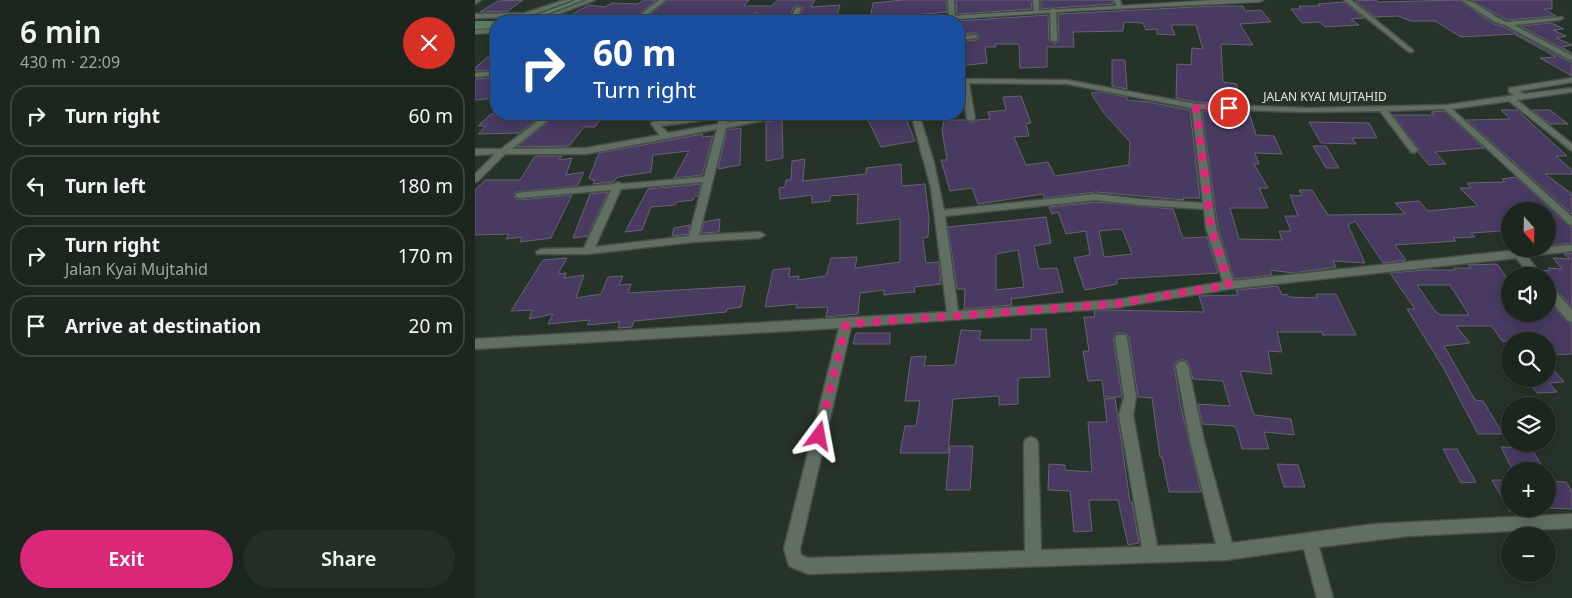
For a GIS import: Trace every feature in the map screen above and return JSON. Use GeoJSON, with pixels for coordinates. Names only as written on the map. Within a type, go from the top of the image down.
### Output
{"type":"FeatureCollection","features":[{"type":"Feature","properties":{"kind":"street"},"geometry":{"type":"LineString","coordinates":[[526,15],[570,0]]}},
{"type":"Feature","properties":{"kind":"street"},"geometry":{"type":"LineString","coordinates":[[550,15],[592,0]]}},
{"type":"Feature","properties":{"kind":"street"},"geometry":{"type":"LineString","coordinates":[[643,15],[663,0]]}},
{"type":"Feature","properties":{"kind":"street"},"geometry":{"type":"LineString","coordinates":[[951,0],[952,15]]}},
{"type":"Feature","properties":{"kind":"street"},"geometry":{"type":"LineString","coordinates":[[1036,0],[1037,11]]}},
{"type":"Feature","properties":{"kind":"street"},"geometry":{"type":"LineString","coordinates":[[965,18],[1119,3],[1260,0]]}},
{"type":"Feature","properties":{"kind":"street"},"geometry":{"type":"LineString","coordinates":[[1347,0],[1411,51]]}},
{"type":"Feature","properties":{"kind":"street"},"geometry":{"type":"LineString","coordinates":[[1464,0],[1497,21],[1507,24],[1572,59]]}},
{"type":"Feature","properties":{"kind":"street"},"geometry":{"type":"LineString","coordinates":[[796,15],[798,9]]}},
{"type":"Feature","properties":{"kind":"street"},"geometry":{"type":"LineString","coordinates":[[1053,10],[1054,40]]}},
{"type":"Feature","properties":{"kind":"street"},"geometry":{"type":"LineString","coordinates":[[475,16],[490,16]]}},
{"type":"Feature","properties":{"kind":"street"},"geometry":{"type":"LineString","coordinates":[[1507,24],[1560,18]]}},
{"type":"Feature","properties":{"kind":"street"},"geometry":{"type":"LineString","coordinates":[[475,32],[490,31]]}},
{"type":"Feature","properties":{"kind":"street"},"geometry":{"type":"LineString","coordinates":[[965,38],[975,37]]}},
{"type":"Feature","properties":{"kind":"street"},"geometry":{"type":"LineString","coordinates":[[475,75],[490,74]]}},
{"type":"Feature","properties":{"kind":"street"},"geometry":{"type":"LineString","coordinates":[[1572,80],[1512,90],[1572,148]]}},
{"type":"Feature","properties":{"kind":"street","name":"JALAN KYAI MUJTAHID"},"geometry":{"type":"LineString","coordinates":[[965,81],[1067,82],[1196,106],[1284,110],[1446,107],[1516,95],[1572,90]]}},
{"type":"Feature","properties":{"kind":"street"},"geometry":{"type":"LineString","coordinates":[[965,94],[971,119]]}},
{"type":"Feature","properties":{"kind":"street"},"geometry":{"type":"LineString","coordinates":[[1196,106],[1211,228],[1229,285]]}},
{"type":"Feature","properties":{"kind":"street"},"geometry":{"type":"LineString","coordinates":[[1446,107],[1572,222]]}},
{"type":"Feature","properties":{"kind":"street"},"geometry":{"type":"LineString","coordinates":[[1383,109],[1414,150]]}},
{"type":"Feature","properties":{"kind":"street"},"geometry":{"type":"LineString","coordinates":[[475,179],[510,145],[544,120]]}},
{"type":"Feature","properties":{"kind":"street"},"geometry":{"type":"LineString","coordinates":[[662,132],[655,124],[659,122],[704,120]]}},
{"type":"Feature","properties":{"kind":"street"},"geometry":{"type":"LineString","coordinates":[[475,152],[586,151],[662,132],[721,120]]}},
{"type":"Feature","properties":{"kind":"street"},"geometry":{"type":"LineString","coordinates":[[693,239],[726,120]]}},
{"type":"Feature","properties":{"kind":"street"},"geometry":{"type":"LineString","coordinates":[[917,120],[930,156],[940,214],[953,315]]}},
{"type":"Feature","properties":{"kind":"street"},"geometry":{"type":"LineString","coordinates":[[519,196],[618,185],[708,179]]}},
{"type":"Feature","properties":{"kind":"street"},"geometry":{"type":"LineString","coordinates":[[588,251],[618,185]]}},
{"type":"Feature","properties":{"kind":"street"},"geometry":{"type":"LineString","coordinates":[[940,214],[1096,197],[1139,202],[1208,206]]}},
{"type":"Feature","properties":{"kind":"street"},"geometry":{"type":"LineString","coordinates":[[541,252],[588,251],[693,239],[760,235]]}},
{"type":"Feature","properties":{"kind":"street"},"geometry":{"type":"LineString","coordinates":[[1556,249],[1572,248]]}},
{"type":"Feature","properties":{"kind":"street"},"geometry":{"type":"LineString","coordinates":[[475,344],[846,324],[1114,304],[1229,285],[1501,255]]}},
{"type":"Feature","properties":{"kind":"street"},"geometry":{"type":"LineString","coordinates":[[1556,299],[1572,318]]}},
{"type":"Feature","properties":{"kind":"street"},"geometry":{"type":"LineString","coordinates":[[846,324],[792,549],[795,560],[808,566],[1226,552],[1310,541],[1344,534],[1572,521]]}},
{"type":"Feature","properties":{"kind":"street"},"geometry":{"type":"LineString","coordinates":[[1121,338],[1130,397],[1126,415],[1151,554]]}},
{"type":"Feature","properties":{"kind":"street"},"geometry":{"type":"LineString","coordinates":[[1182,366],[1197,441],[1226,552]]}},
{"type":"Feature","properties":{"kind":"street"},"geometry":{"type":"LineString","coordinates":[[1031,443],[1033,558]]}},
{"type":"Feature","properties":{"kind":"street"},"geometry":{"type":"LineString","coordinates":[[1310,541],[1325,598]]}},
{"type":"Feature","properties":{"kind":"building"},"geometry":{"type":"Polygon","coordinates":[[[523,0],[508,11],[480,12],[498,1],[523,0]]]}},
{"type":"Feature","properties":{"kind":"building"},"geometry":{"type":"Polygon","coordinates":[[[643,0],[656,0],[637,15],[570,15],[589,5],[605,7],[612,3],[638,4],[643,0]]]}},
{"type":"Feature","properties":{"kind":"building"},"geometry":{"type":"Polygon","coordinates":[[[668,0],[749,0],[744,6],[772,6],[777,0],[815,0],[811,7],[840,5],[837,15],[800,15],[803,8],[797,5],[793,8],[790,15],[760,15],[756,12],[753,15],[649,15],[668,0]]]}},
{"type":"Feature","properties":{"kind":"building"},"geometry":{"type":"Polygon","coordinates":[[[903,0],[946,0],[947,12],[914,15],[871,15],[873,3],[903,0]]]}},
{"type":"Feature","properties":{"kind":"building"},"geometry":{"type":"Polygon","coordinates":[[[956,0],[1031,0],[1032,9],[957,14],[956,0]]]}},
{"type":"Feature","properties":{"kind":"building"},"geometry":{"type":"Polygon","coordinates":[[[1041,0],[1112,0],[1114,4],[1041,9],[1041,0]]]}},
{"type":"Feature","properties":{"kind":"building"},"geometry":{"type":"Polygon","coordinates":[[[1376,0],[1378,2],[1459,0],[1494,24],[1504,27],[1572,63],[1572,76],[1540,58],[1556,57],[1514,34],[1461,37],[1435,21],[1411,21],[1398,16],[1375,17],[1355,1],[1376,0]]]}},
{"type":"Feature","properties":{"kind":"building"},"geometry":{"type":"Polygon","coordinates":[[[1471,0],[1552,0],[1552,9],[1544,9],[1556,16],[1507,20],[1471,0]]]}},
{"type":"Feature","properties":{"kind":"building"},"geometry":{"type":"Polygon","coordinates":[[[1344,2],[1364,18],[1351,19],[1359,25],[1325,27],[1320,22],[1302,23],[1291,9],[1301,9],[1299,6],[1320,6],[1318,4],[1344,2]]]}},
{"type":"Feature","properties":{"kind":"building"},"geometry":{"type":"Polygon","coordinates":[[[1243,6],[1245,11],[1261,10],[1271,22],[1240,24],[1253,45],[1221,44],[1223,82],[1237,84],[1237,104],[1196,102],[1176,98],[1177,64],[1191,65],[1192,48],[1203,49],[1196,25],[1171,25],[1175,35],[1157,34],[1157,29],[1146,30],[1143,23],[1124,22],[1123,31],[1073,32],[1074,47],[1047,47],[1047,67],[1020,68],[1019,44],[995,44],[996,47],[985,47],[987,63],[965,65],[965,41],[977,40],[979,36],[975,33],[965,34],[965,20],[1048,15],[1049,40],[1055,44],[1059,40],[1058,14],[1243,6]]]}},
{"type":"Feature","properties":{"kind":"building"},"geometry":{"type":"Polygon","coordinates":[[[1551,23],[1564,29],[1553,30],[1566,36],[1556,38],[1572,45],[1562,47],[1572,54],[1520,26],[1551,23]]]}},
{"type":"Feature","properties":{"kind":"building"},"geometry":{"type":"Polygon","coordinates":[[[490,55],[490,70],[475,71],[475,68],[490,55]]]}},
{"type":"Feature","properties":{"kind":"building"},"geometry":{"type":"Polygon","coordinates":[[[1112,60],[1125,60],[1127,89],[1112,86],[1112,60]]]}},
{"type":"Feature","properties":{"kind":"building"},"geometry":{"type":"Polygon","coordinates":[[[490,78],[490,99],[475,100],[475,79],[490,78]]]}},
{"type":"Feature","properties":{"kind":"building"},"geometry":{"type":"Polygon","coordinates":[[[1101,92],[1127,97],[1127,100],[1190,110],[1200,198],[1183,198],[1184,200],[1096,192],[1044,198],[1043,194],[978,204],[972,188],[950,191],[941,160],[947,160],[942,130],[944,120],[966,120],[972,123],[977,120],[990,119],[988,112],[1006,110],[1003,97],[1021,96],[1031,123],[1026,124],[1029,136],[1014,137],[1026,165],[1048,162],[1055,176],[1129,165],[1130,142],[1103,112],[1091,93],[1101,92]]]}},
{"type":"Feature","properties":{"kind":"building"},"geometry":{"type":"Polygon","coordinates":[[[1501,110],[1517,110],[1567,156],[1556,156],[1572,170],[1572,174],[1545,174],[1572,194],[1572,214],[1467,120],[1510,119],[1501,110]]]}},
{"type":"Feature","properties":{"kind":"building"},"geometry":{"type":"Polygon","coordinates":[[[1532,110],[1550,110],[1568,124],[1550,124],[1532,110]]]}},
{"type":"Feature","properties":{"kind":"building"},"geometry":{"type":"Polygon","coordinates":[[[1202,111],[1249,112],[1256,135],[1274,136],[1282,154],[1255,153],[1259,164],[1254,164],[1268,188],[1259,188],[1268,208],[1230,208],[1239,239],[1282,240],[1279,231],[1291,231],[1285,216],[1298,216],[1290,195],[1302,196],[1299,190],[1312,190],[1328,215],[1405,214],[1395,203],[1419,201],[1428,211],[1478,206],[1460,188],[1471,188],[1467,183],[1505,182],[1502,179],[1516,177],[1543,202],[1501,202],[1501,231],[1471,233],[1475,237],[1453,238],[1456,241],[1395,245],[1406,260],[1383,263],[1355,221],[1348,225],[1365,263],[1333,261],[1336,267],[1293,273],[1270,270],[1272,275],[1234,279],[1218,228],[1202,111]]]}},
{"type":"Feature","properties":{"kind":"building"},"geometry":{"type":"Polygon","coordinates":[[[1444,111],[1484,148],[1435,152],[1446,164],[1429,165],[1393,115],[1434,115],[1431,112],[1444,111]]]}},
{"type":"Feature","properties":{"kind":"building"},"geometry":{"type":"Polygon","coordinates":[[[490,115],[490,120],[536,120],[519,133],[478,134],[486,126],[478,126],[490,115]]]}},
{"type":"Feature","properties":{"kind":"building"},"geometry":{"type":"Polygon","coordinates":[[[551,120],[600,120],[595,127],[584,127],[569,146],[517,147],[551,120]]]}},
{"type":"Feature","properties":{"kind":"building"},"geometry":{"type":"Polygon","coordinates":[[[782,120],[783,158],[766,161],[766,122],[782,120]]]}},
{"type":"Feature","properties":{"kind":"building"},"geometry":{"type":"Polygon","coordinates":[[[868,120],[906,120],[915,141],[881,147],[868,120]]]}},
{"type":"Feature","properties":{"kind":"building"},"geometry":{"type":"Polygon","coordinates":[[[1309,122],[1369,123],[1377,138],[1352,138],[1356,144],[1321,143],[1309,122]]]}},
{"type":"Feature","properties":{"kind":"building"},"geometry":{"type":"Polygon","coordinates":[[[741,128],[740,165],[718,169],[727,130],[741,128]]]}},
{"type":"Feature","properties":{"kind":"building"},"geometry":{"type":"Polygon","coordinates":[[[703,134],[702,137],[713,136],[702,175],[674,178],[689,151],[653,155],[651,172],[618,177],[613,182],[593,184],[595,181],[589,178],[599,153],[703,134]]]}},
{"type":"Feature","properties":{"kind":"building"},"geometry":{"type":"Polygon","coordinates":[[[1313,146],[1326,146],[1339,168],[1326,168],[1313,146]]]}},
{"type":"Feature","properties":{"kind":"building"},"geometry":{"type":"Polygon","coordinates":[[[535,156],[562,156],[559,160],[572,158],[566,175],[584,172],[577,186],[515,192],[514,198],[519,200],[572,195],[551,238],[520,242],[522,237],[506,239],[509,234],[475,235],[475,190],[485,180],[520,180],[535,156]]]}},
{"type":"Feature","properties":{"kind":"building"},"geometry":{"type":"Polygon","coordinates":[[[805,159],[803,181],[866,174],[866,168],[901,164],[902,186],[925,184],[929,219],[928,237],[923,238],[926,263],[939,262],[941,284],[914,287],[915,292],[884,295],[884,290],[860,293],[858,314],[826,317],[828,307],[796,308],[797,304],[765,307],[773,270],[790,268],[789,277],[799,276],[798,280],[826,276],[831,258],[857,257],[855,268],[900,262],[900,219],[857,224],[858,194],[830,196],[830,201],[812,203],[812,195],[780,199],[779,188],[785,187],[786,180],[791,180],[792,161],[805,159]]]}},
{"type":"Feature","properties":{"kind":"building"},"geometry":{"type":"Polygon","coordinates":[[[701,184],[698,196],[695,196],[693,200],[677,202],[675,205],[651,207],[642,230],[625,232],[648,189],[701,184]]]}},
{"type":"Feature","properties":{"kind":"building"},"geometry":{"type":"Polygon","coordinates":[[[608,192],[588,236],[573,238],[590,194],[608,192]]]}},
{"type":"Feature","properties":{"kind":"building"},"geometry":{"type":"Polygon","coordinates":[[[1096,202],[1173,209],[1183,238],[1207,237],[1218,273],[1117,279],[1117,284],[1085,290],[1074,258],[1090,255],[1086,231],[1066,234],[1058,212],[1052,214],[1049,207],[1096,202]],[[1122,229],[1099,231],[1104,257],[1132,254],[1122,229]]]}},
{"type":"Feature","properties":{"kind":"building"},"geometry":{"type":"Polygon","coordinates":[[[1556,214],[1572,227],[1572,243],[1556,245],[1556,214]]]}},
{"type":"Feature","properties":{"kind":"building"},"geometry":{"type":"Polygon","coordinates":[[[1046,217],[1051,243],[1034,246],[1039,269],[1057,268],[1063,292],[1011,299],[1012,305],[964,309],[965,289],[957,289],[948,227],[1046,217]],[[1018,250],[996,254],[996,290],[1024,287],[1018,250]]]}},
{"type":"Feature","properties":{"kind":"building"},"geometry":{"type":"Polygon","coordinates":[[[720,219],[719,232],[701,233],[704,222],[720,219]]]}},
{"type":"Feature","properties":{"kind":"building"},"geometry":{"type":"Polygon","coordinates":[[[690,225],[688,234],[672,236],[674,228],[690,225]]]}},
{"type":"Feature","properties":{"kind":"building"},"geometry":{"type":"Polygon","coordinates":[[[1572,253],[1572,307],[1556,289],[1556,269],[1562,269],[1553,258],[1570,259],[1564,254],[1572,253]]]}},
{"type":"Feature","properties":{"kind":"building"},"geometry":{"type":"Polygon","coordinates":[[[567,258],[558,274],[566,273],[564,278],[584,275],[576,298],[601,294],[608,277],[623,276],[619,285],[631,284],[628,293],[745,286],[741,307],[727,309],[726,312],[634,321],[632,327],[618,328],[620,322],[587,325],[590,320],[548,324],[553,314],[529,319],[532,310],[511,311],[543,260],[567,258]]]}},
{"type":"Feature","properties":{"kind":"building"},"geometry":{"type":"Polygon","coordinates":[[[1497,264],[1501,270],[1501,322],[1556,322],[1556,310],[1567,322],[1572,324],[1572,354],[1556,355],[1556,332],[1501,332],[1501,340],[1492,326],[1456,326],[1470,343],[1444,346],[1475,400],[1483,401],[1501,431],[1501,434],[1478,434],[1444,369],[1407,309],[1415,309],[1390,273],[1471,268],[1468,265],[1497,264]],[[1417,285],[1436,312],[1441,315],[1469,315],[1450,285],[1417,285]]]}},
{"type":"Feature","properties":{"kind":"building"},"geometry":{"type":"Polygon","coordinates":[[[1278,286],[1282,295],[1287,294],[1289,297],[1317,298],[1316,294],[1336,294],[1356,335],[1323,335],[1322,332],[1277,332],[1282,352],[1268,351],[1272,374],[1240,371],[1254,415],[1291,419],[1294,435],[1264,432],[1269,449],[1242,449],[1237,430],[1234,426],[1202,424],[1198,404],[1230,406],[1223,381],[1193,379],[1188,362],[1183,359],[1177,361],[1174,366],[1180,403],[1201,492],[1169,492],[1162,457],[1160,457],[1152,398],[1138,397],[1129,337],[1125,333],[1117,333],[1113,338],[1122,397],[1104,397],[1102,380],[1088,381],[1083,351],[1089,351],[1084,317],[1095,317],[1094,311],[1108,310],[1204,312],[1199,296],[1238,295],[1236,290],[1278,286]]]}},
{"type":"Feature","properties":{"kind":"building"},"geometry":{"type":"Polygon","coordinates":[[[1031,329],[1046,329],[1050,377],[1018,378],[1018,404],[999,405],[999,396],[953,399],[948,453],[900,453],[905,426],[916,426],[920,401],[905,401],[911,357],[926,356],[924,366],[955,365],[961,330],[981,331],[979,340],[1031,340],[1031,329]]]}},
{"type":"Feature","properties":{"kind":"building"},"geometry":{"type":"Polygon","coordinates":[[[856,333],[890,333],[890,344],[853,344],[856,333]]]}},
{"type":"Feature","properties":{"kind":"building"},"geometry":{"type":"Polygon","coordinates":[[[1556,373],[1564,382],[1556,383],[1556,373]]]}},
{"type":"Feature","properties":{"kind":"building"},"geometry":{"type":"Polygon","coordinates":[[[1532,387],[1553,387],[1557,392],[1537,393],[1532,387]]]}},
{"type":"Feature","properties":{"kind":"building"},"geometry":{"type":"Polygon","coordinates":[[[1115,398],[1130,502],[1132,502],[1139,543],[1128,545],[1118,500],[1089,500],[1092,531],[1074,532],[1070,491],[1048,490],[1049,464],[1065,465],[1065,470],[1092,472],[1088,422],[1107,422],[1104,399],[1115,398]]]}},
{"type":"Feature","properties":{"kind":"building"},"geometry":{"type":"Polygon","coordinates":[[[950,446],[973,446],[970,490],[946,490],[950,446]]]}},
{"type":"Feature","properties":{"kind":"building"},"geometry":{"type":"Polygon","coordinates":[[[1443,449],[1457,449],[1476,482],[1461,483],[1443,449]]]}},
{"type":"Feature","properties":{"kind":"building"},"geometry":{"type":"Polygon","coordinates":[[[1504,452],[1533,452],[1540,462],[1508,462],[1504,452]]]}},
{"type":"Feature","properties":{"kind":"building"},"geometry":{"type":"Polygon","coordinates":[[[1277,464],[1298,465],[1305,487],[1284,487],[1277,464]]]}},
{"type":"Feature","properties":{"kind":"building"},"geometry":{"type":"Polygon","coordinates":[[[1492,480],[1501,480],[1501,496],[1492,480]]]}},
{"type":"Feature","properties":{"kind":"building"},"geometry":{"type":"Polygon","coordinates":[[[1556,481],[1566,482],[1572,491],[1572,509],[1556,508],[1556,481]]]}},
{"type":"Feature","properties":{"kind":"waterway"},"geometry":{"type":"LineString","coordinates":[[533,15],[577,0]]}},
{"type":"Feature","properties":{"kind":"waterway"},"geometry":{"type":"LineString","coordinates":[[475,26],[490,25]]}},
{"type":"Feature","properties":{"kind":"route"},"geometry":{"type":"LineString","coordinates":[[819,436],[846,324],[1114,304],[1229,285],[1211,228],[1196,106],[1229,108]]}}]}
